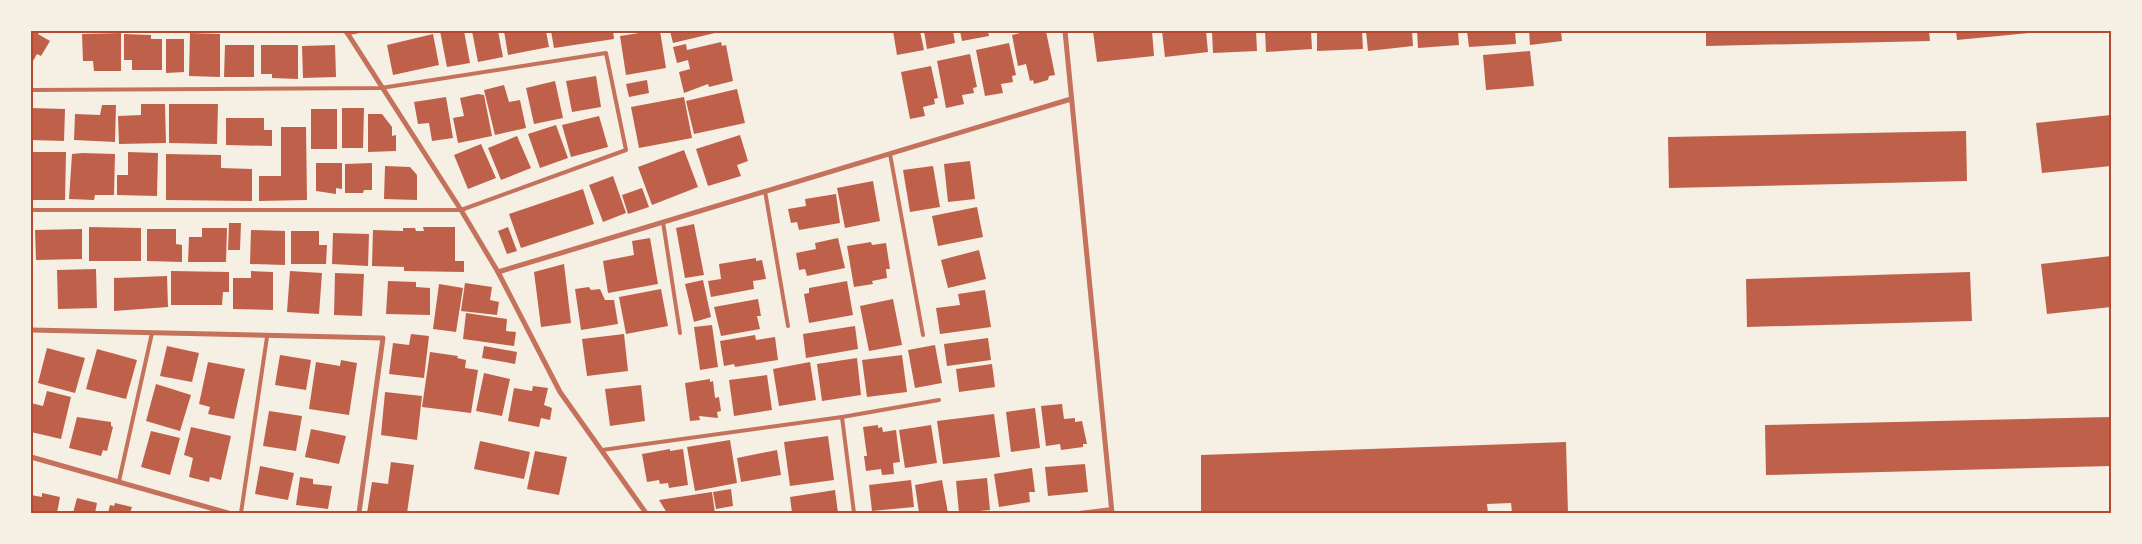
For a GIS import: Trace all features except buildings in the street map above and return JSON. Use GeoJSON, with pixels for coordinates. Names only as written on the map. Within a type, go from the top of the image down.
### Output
{"type":"FeatureCollection","features":[{"type":"Feature","properties":{"kind":"street"},"geometry":{"type":"LineString","coordinates":[[357,31],[346,32],[461,210],[498,272],[560,392],[646,513]]}},
{"type":"Feature","properties":{"kind":"street"},"geometry":{"type":"LineString","coordinates":[[1065,31],[1070,99],[1112,511]]}},
{"type":"Feature","properties":{"kind":"street"},"geometry":{"type":"LineString","coordinates":[[498,272],[1070,99]]}},
{"type":"Feature","properties":{"kind":"street"},"geometry":{"type":"LineString","coordinates":[[31,330],[267,337],[383,338],[359,513]]}},
{"type":"Feature","properties":{"kind":"street"},"geometry":{"type":"LineString","coordinates":[[31,457],[228,513]]}},
{"type":"Feature","properties":{"kind":"lane"},"geometry":{"type":"LineString","coordinates":[[31,90],[381,88],[606,53],[626,150],[461,210],[31,210]]}},
{"type":"Feature","properties":{"kind":"lane"},"geometry":{"type":"LineString","coordinates":[[890,154],[923,336]]}},
{"type":"Feature","properties":{"kind":"lane"},"geometry":{"type":"LineString","coordinates":[[765,191],[788,326]]}},
{"type":"Feature","properties":{"kind":"lane"},"geometry":{"type":"LineString","coordinates":[[663,222],[680,333]]}},
{"type":"Feature","properties":{"kind":"lane"},"geometry":{"type":"LineString","coordinates":[[119,481],[152,333]]}},
{"type":"Feature","properties":{"kind":"lane"},"geometry":{"type":"LineString","coordinates":[[241,513],[267,337]]}},
{"type":"Feature","properties":{"kind":"lane"},"geometry":{"type":"LineString","coordinates":[[602,450],[842,417],[939,400]]}},
{"type":"Feature","properties":{"kind":"lane"},"geometry":{"type":"LineString","coordinates":[[842,417],[854,513]]}},
{"type":"Feature","properties":{"kind":"lane"},"geometry":{"type":"LineString","coordinates":[[1079,513],[1112,511]]}}]}
